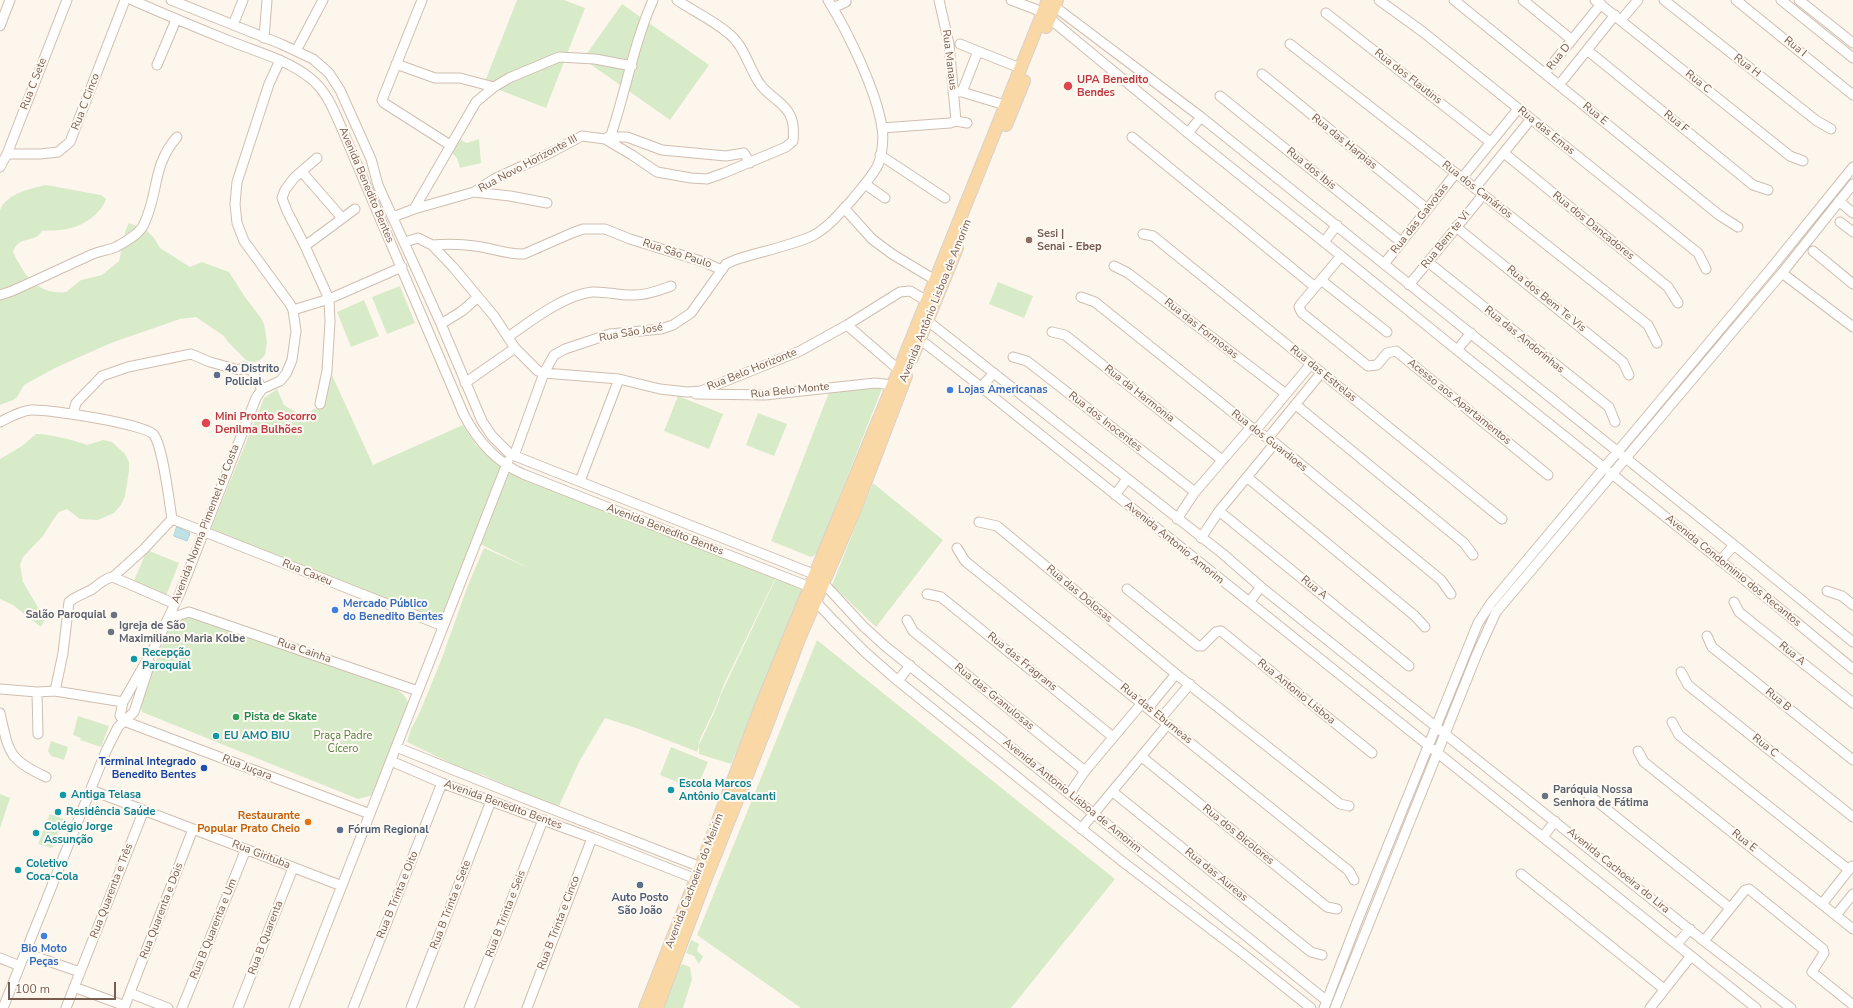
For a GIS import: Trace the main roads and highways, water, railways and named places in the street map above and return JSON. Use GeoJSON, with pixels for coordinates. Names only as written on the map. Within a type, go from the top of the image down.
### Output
{"type":"FeatureCollection","features":[{"type":"Feature","properties":{"kind":"main road","name":"Avenida Antônio Lisboa de Amorim"},"geometry":{"type":"LineString","coordinates":[[924,318],[927,301],[967,204],[1005,105],[1020,68],[1050,6]]}},
{"type":"Feature","properties":{"kind":"main road","name":"Avenida Antônio Lisboa de Amorim"},"geometry":{"type":"LineString","coordinates":[[819,580],[854,512],[924,318],[1050,6]]}},
{"type":"Feature","properties":{"kind":"main road","name":"Avenida Antônio Lisboa de Amorim"},"geometry":{"type":"LineString","coordinates":[[816,602],[819,580],[893,385],[916,339]]}},
{"type":"Feature","properties":{"kind":"main road","name":"Avenida Cachoeira do Meirim"},"geometry":{"type":"LineString","coordinates":[[657,1008],[761,706],[810,588],[819,580]]}},
{"type":"Feature","properties":{"kind":"main road","name":"Avenida Cachoeira do Meirim"},"geometry":{"type":"LineString","coordinates":[[705,868],[766,730],[799,639],[816,602]]}},
{"type":"Feature","properties":{"kind":"main road","name":"Avenida Cachoeira do Meirim"},"geometry":{"type":"LineString","coordinates":[[645,1008],[700,881]]}},
{"type":"Feature","properties":{"kind":"water"},"geometry":{"type":"Polygon","coordinates":[[[177,527],[190,533],[187,541],[174,536],[177,527]]]}},
{"type":"Feature","properties":{"kind":"place","name":"UPA Benedito Bendes"},"geometry":{"type":"Point","coordinates":[1068,86]}},
{"type":"Feature","properties":{"kind":"place","name":"Sesi | Senai - Ebep"},"geometry":{"type":"Point","coordinates":[1029,240]}},
{"type":"Feature","properties":{"kind":"place","name":"4o Distrito Policial"},"geometry":{"type":"Point","coordinates":[217,375]}},
{"type":"Feature","properties":{"kind":"place","name":"Lojas Americanas"},"geometry":{"type":"Point","coordinates":[950,390]}},
{"type":"Feature","properties":{"kind":"place","name":"Mini Pronto Socorro Denilma Bulhões"},"geometry":{"type":"Point","coordinates":[206,423]}},
{"type":"Feature","properties":{"kind":"place","name":"Mercado Público do Benedito Bentes"},"geometry":{"type":"Point","coordinates":[335,610]}},
{"type":"Feature","properties":{"kind":"place","name":"Salão Paroquial"},"geometry":{"type":"Point","coordinates":[114,615]}},
{"type":"Feature","properties":{"kind":"place","name":"Igreja de São Maximiliano Maria Kolbe"},"geometry":{"type":"Point","coordinates":[111,632]}},
{"type":"Feature","properties":{"kind":"place","name":"Recepção Paroquial"},"geometry":{"type":"Point","coordinates":[134,659]}},
{"type":"Feature","properties":{"kind":"place","name":"Pista de Skate"},"geometry":{"type":"Point","coordinates":[236,717]}},
{"type":"Feature","properties":{"kind":"place","name":"EU AMO BIU"},"geometry":{"type":"Point","coordinates":[216,736]}},
{"type":"Feature","properties":{"kind":"place","name":"Terminal Integrado Benedito Bentes"},"geometry":{"type":"Point","coordinates":[204,768]}},
{"type":"Feature","properties":{"kind":"place","name":"Escola Marcos Antônio Cavalcanti"},"geometry":{"type":"Point","coordinates":[671,790]}},
{"type":"Feature","properties":{"kind":"place","name":"Antiga Telasa"},"geometry":{"type":"Point","coordinates":[63,795]}},
{"type":"Feature","properties":{"kind":"place","name":"Paróquia Nossa Senhora de Fátima"},"geometry":{"type":"Point","coordinates":[1545,796]}},
{"type":"Feature","properties":{"kind":"place","name":"Residência Saúde"},"geometry":{"type":"Point","coordinates":[58,812]}},
{"type":"Feature","properties":{"kind":"place","name":"Restaurante Popular Prato Cheio"},"geometry":{"type":"Point","coordinates":[308,822]}},
{"type":"Feature","properties":{"kind":"place","name":"Fórum Regional"},"geometry":{"type":"Point","coordinates":[340,830]}},
{"type":"Feature","properties":{"kind":"place","name":"Colégio Jorge Assunção"},"geometry":{"type":"Point","coordinates":[36,833]}},
{"type":"Feature","properties":{"kind":"place","name":"Coletivo Coca-Cola"},"geometry":{"type":"Point","coordinates":[18,870]}},
{"type":"Feature","properties":{"kind":"place","name":"Auto Posto São João"},"geometry":{"type":"Point","coordinates":[640,885]}},
{"type":"Feature","properties":{"kind":"place","name":"Bio Moto Peças"},"geometry":{"type":"Point","coordinates":[44,936]}},
{"type":"Feature","properties":{"kind":"park label","name":"Praça Padre Cícero"},"geometry":{"type":"Point","coordinates":[343,742]}}]}
